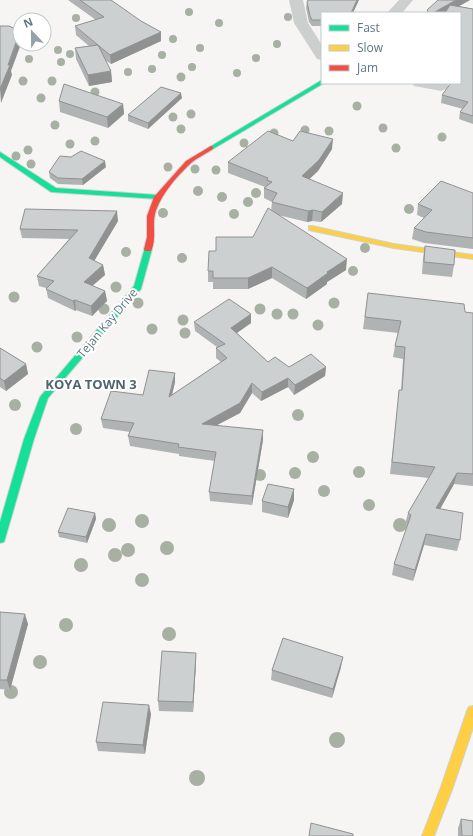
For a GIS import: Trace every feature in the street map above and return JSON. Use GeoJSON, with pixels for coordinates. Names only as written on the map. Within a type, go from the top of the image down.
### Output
{"type":"FeatureCollection","features":[{"type":"Feature","properties":{"kind":"street"},"geometry":{"type":"LineString","coordinates":[[296,0],[301,23],[321,54]]}},
{"type":"Feature","properties":{"kind":"street"},"geometry":{"type":"LineString","coordinates":[[395,12],[406,0]]}},
{"type":"Feature","properties":{"kind":"street","name":"Tejan Kay Drive"},"geometry":{"type":"LineString","coordinates":[[0,539],[29,439],[44,397],[138,287],[151,237],[150,216],[158,197],[188,162],[321,83]]}},
{"type":"Feature","properties":{"kind":"street"},"geometry":{"type":"LineString","coordinates":[[426,84],[441,86]]}},
{"type":"Feature","properties":{"kind":"street"},"geometry":{"type":"LineString","coordinates":[[0,154],[54,190],[158,197]]}},
{"type":"Feature","properties":{"kind":"street"},"geometry":{"type":"LineString","coordinates":[[312,228],[394,246],[473,257]]}},
{"type":"Feature","properties":{"kind":"street"},"geometry":{"type":"LineString","coordinates":[[428,836],[447,787],[473,711]]}},
{"type":"Feature","properties":{"kind":"building"},"geometry":{"type":"Polygon","coordinates":[[[80,0],[111,0],[141,21],[161,32],[110,55],[75,26],[104,17],[80,0]]]}},
{"type":"Feature","properties":{"kind":"building"},"geometry":{"type":"Polygon","coordinates":[[[308,0],[357,0],[351,12],[321,12],[321,20],[312,20],[307,2],[308,0]]]}},
{"type":"Feature","properties":{"kind":"building"},"geometry":{"type":"Polygon","coordinates":[[[438,0],[456,0],[435,12],[428,12],[427,10],[438,0]]]}},
{"type":"Feature","properties":{"kind":"building"},"geometry":{"type":"Polygon","coordinates":[[[450,5],[473,9],[473,116],[460,112],[468,102],[442,95],[450,84],[461,84],[461,12],[446,12],[450,5]]]}},
{"type":"Feature","properties":{"kind":"building"},"geometry":{"type":"Polygon","coordinates":[[[0,26],[9,26],[12,27],[13,52],[8,65],[10,65],[0,89],[0,26]]]}},
{"type":"Feature","properties":{"kind":"building"},"geometry":{"type":"Polygon","coordinates":[[[98,45],[111,71],[88,75],[75,48],[98,45]]]}},
{"type":"Feature","properties":{"kind":"building"},"geometry":{"type":"Polygon","coordinates":[[[64,84],[123,104],[107,117],[59,101],[64,84]]]}},
{"type":"Feature","properties":{"kind":"building"},"geometry":{"type":"Polygon","coordinates":[[[161,87],[181,93],[148,123],[128,115],[161,87]]]}},
{"type":"Feature","properties":{"kind":"building"},"geometry":{"type":"Polygon","coordinates":[[[268,131],[293,141],[300,131],[333,139],[319,160],[302,176],[343,193],[322,212],[313,210],[308,211],[272,202],[277,193],[264,188],[272,182],[267,180],[268,178],[228,162],[268,131]]]}},
{"type":"Feature","properties":{"kind":"building"},"geometry":{"type":"Polygon","coordinates":[[[81,151],[105,161],[82,179],[58,178],[49,172],[60,156],[71,157],[81,151]]]}},
{"type":"Feature","properties":{"kind":"building"},"geometry":{"type":"Polygon","coordinates":[[[441,181],[473,193],[473,238],[426,232],[414,228],[432,210],[418,204],[441,181]]]}},
{"type":"Feature","properties":{"kind":"building"},"geometry":{"type":"Polygon","coordinates":[[[268,208],[347,259],[327,272],[328,273],[307,288],[272,267],[248,278],[213,278],[213,271],[208,271],[209,251],[216,251],[216,237],[253,237],[268,208]]]}},
{"type":"Feature","properties":{"kind":"building"},"geometry":{"type":"Polygon","coordinates":[[[25,209],[117,211],[89,258],[103,265],[84,282],[105,291],[91,306],[75,300],[73,301],[46,289],[54,281],[37,276],[78,230],[20,229],[25,209]]]}},
{"type":"Feature","properties":{"kind":"building"},"geometry":{"type":"Polygon","coordinates":[[[425,246],[455,250],[454,265],[424,262],[425,246]]]}},
{"type":"Feature","properties":{"kind":"building"},"geometry":{"type":"Polygon","coordinates":[[[368,293],[464,304],[465,312],[473,313],[473,474],[457,473],[436,508],[463,513],[460,540],[426,534],[415,570],[394,564],[411,515],[408,513],[435,467],[392,462],[399,390],[402,390],[405,347],[395,346],[401,321],[365,317],[368,293]]]}},
{"type":"Feature","properties":{"kind":"building"},"geometry":{"type":"Polygon","coordinates":[[[229,299],[251,314],[231,328],[268,362],[275,357],[289,367],[311,354],[326,367],[295,385],[288,378],[262,392],[252,383],[240,403],[202,424],[263,430],[252,496],[209,492],[216,452],[178,447],[179,444],[128,436],[134,423],[101,419],[111,391],[143,395],[149,370],[175,373],[169,397],[227,358],[216,348],[225,344],[194,322],[229,299]]]}},
{"type":"Feature","properties":{"kind":"building"},"geometry":{"type":"Polygon","coordinates":[[[0,348],[26,364],[4,381],[0,378],[0,348]]]}},
{"type":"Feature","properties":{"kind":"building"},"geometry":{"type":"Polygon","coordinates":[[[268,484],[294,489],[288,507],[262,501],[268,484]]]}},
{"type":"Feature","properties":{"kind":"building"},"geometry":{"type":"Polygon","coordinates":[[[68,508],[95,513],[86,537],[58,532],[68,508]]]}},
{"type":"Feature","properties":{"kind":"building"},"geometry":{"type":"Polygon","coordinates":[[[0,612],[25,614],[7,680],[0,680],[0,612]]]}},
{"type":"Feature","properties":{"kind":"building"},"geometry":{"type":"Polygon","coordinates":[[[283,638],[343,657],[333,689],[272,670],[283,638]]]}},
{"type":"Feature","properties":{"kind":"building"},"geometry":{"type":"Polygon","coordinates":[[[162,651],[196,653],[193,702],[158,701],[162,651]]]}},
{"type":"Feature","properties":{"kind":"building"},"geometry":{"type":"Polygon","coordinates":[[[103,702],[149,705],[143,745],[96,742],[103,702]]]}},
{"type":"Feature","properties":{"kind":"building"},"geometry":{"type":"Polygon","coordinates":[[[461,819],[473,821],[473,836],[462,836],[461,819]]]}},
{"type":"Feature","properties":{"kind":"building"},"geometry":{"type":"Polygon","coordinates":[[[311,823],[353,834],[353,836],[309,836],[311,823]]]}},
{"type":"Feature","properties":{"kind":"traffic: fast"},"geometry":{"type":"LineString","coordinates":[[211,148],[321,83]]}},
{"type":"Feature","properties":{"kind":"traffic: fast"},"geometry":{"type":"LineString","coordinates":[[0,154],[54,190],[158,197]]}},
{"type":"Feature","properties":{"kind":"traffic: fast"},"geometry":{"type":"LineString","coordinates":[[0,539],[29,439],[44,397],[138,287],[148,249]]}},
{"type":"Feature","properties":{"kind":"traffic: slow"},"geometry":{"type":"LineString","coordinates":[[312,228],[394,246],[473,257]]}},
{"type":"Feature","properties":{"kind":"traffic: slow"},"geometry":{"type":"LineString","coordinates":[[428,836],[447,787],[473,711]]}},
{"type":"Feature","properties":{"kind":"traffic: jam"},"geometry":{"type":"LineString","coordinates":[[148,249],[151,237],[151,216],[158,197],[188,162],[211,148]]}},
{"type":"Feature","properties":{"kind":"district","name":"KOYA TOWN 3"},"geometry":{"type":"Point","coordinates":[91,384]}}]}
